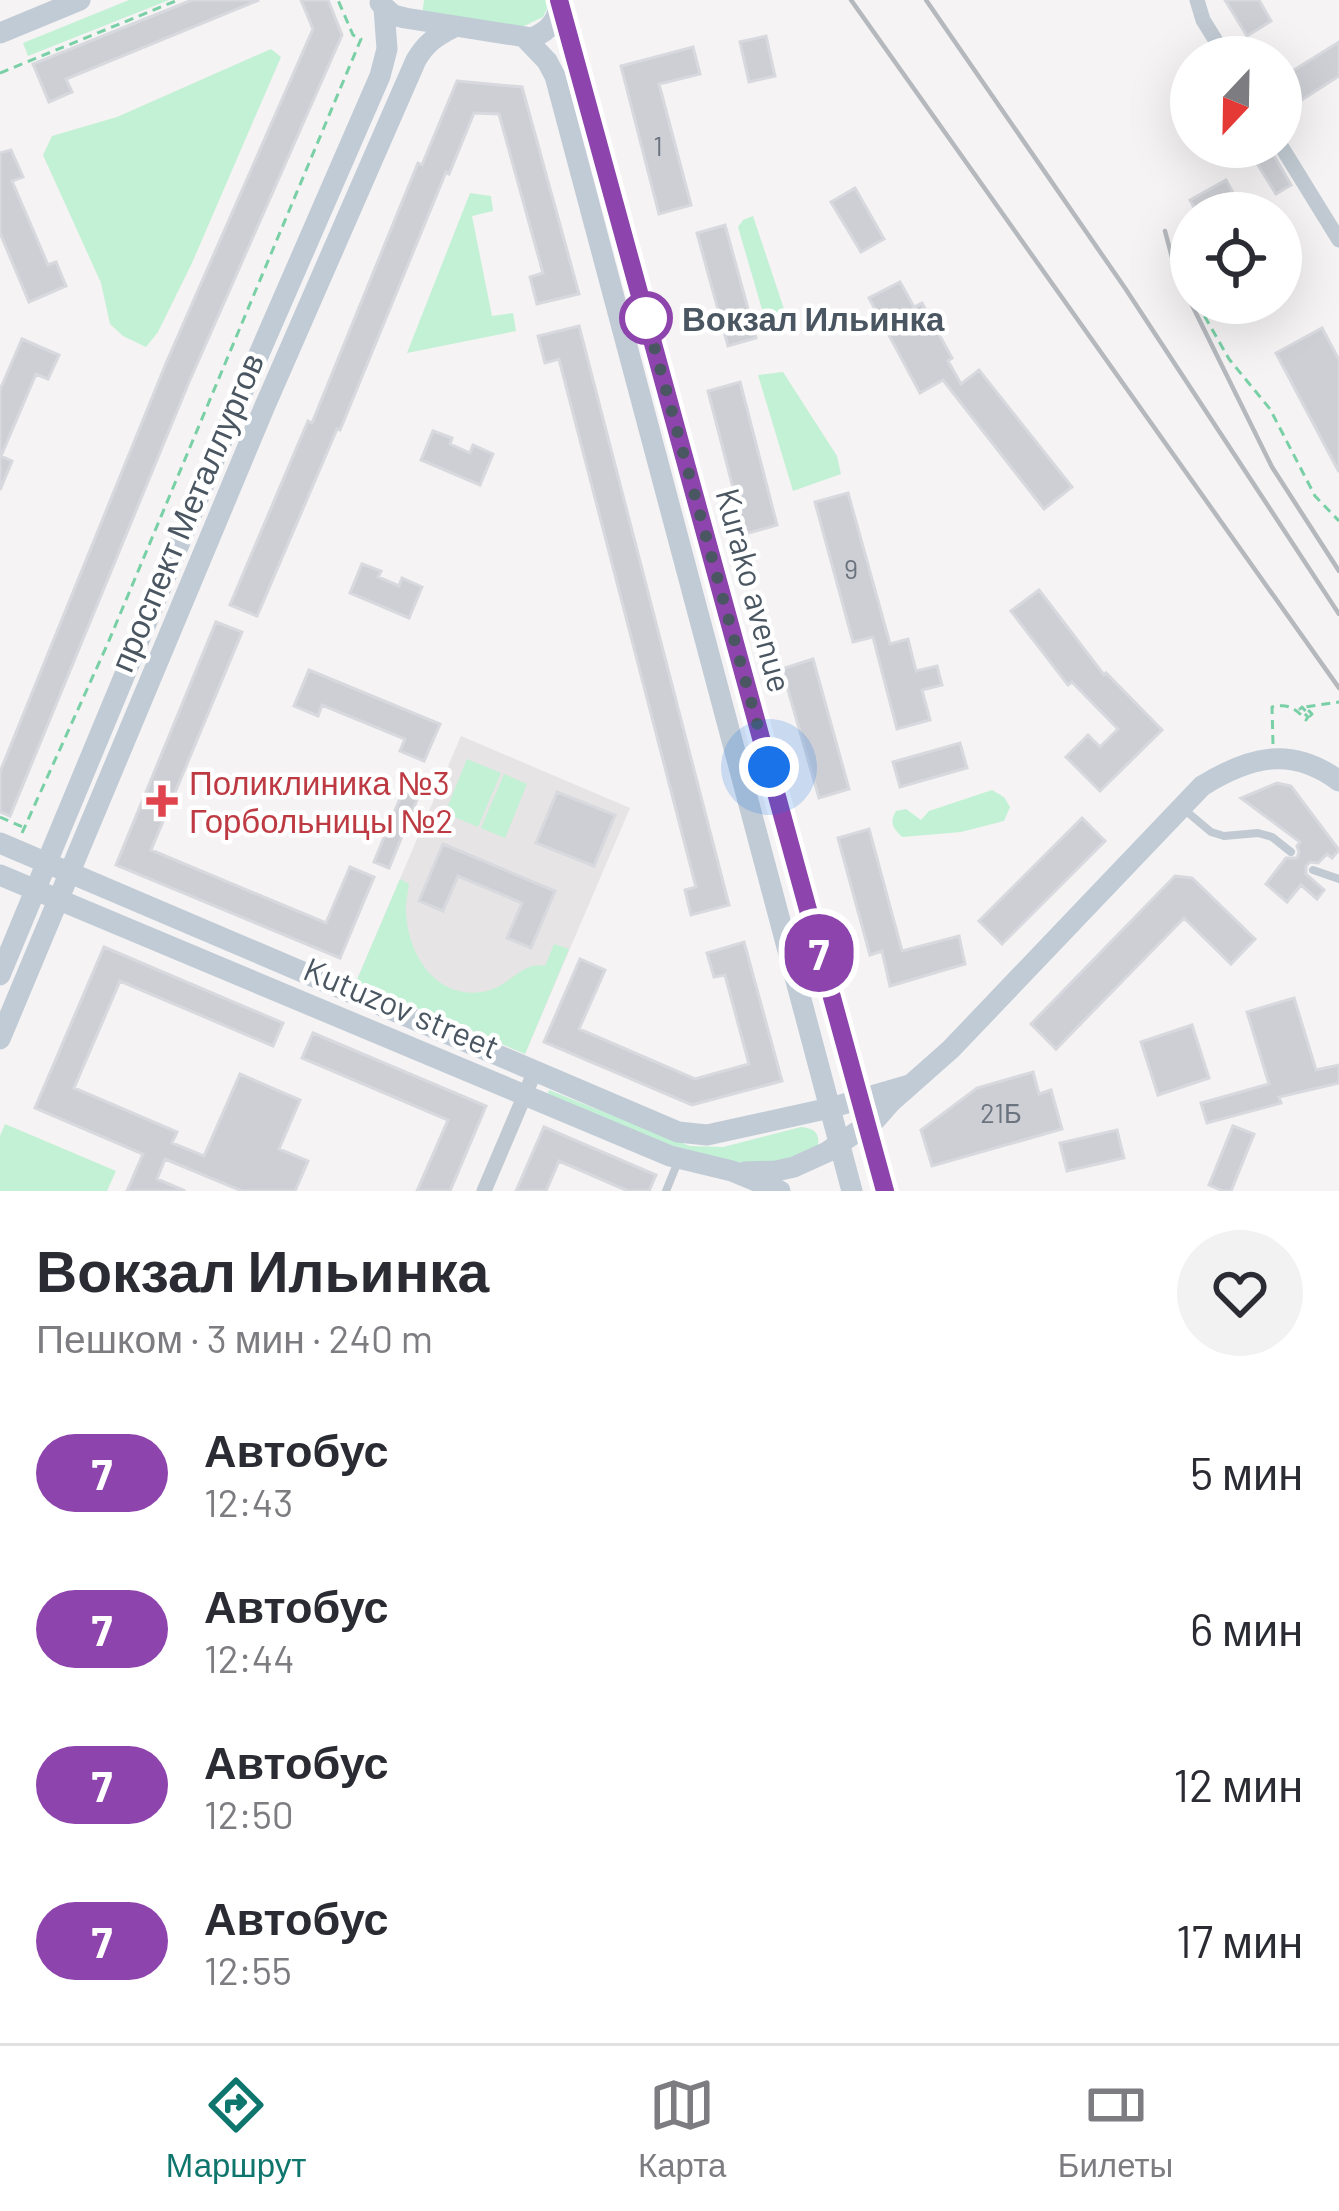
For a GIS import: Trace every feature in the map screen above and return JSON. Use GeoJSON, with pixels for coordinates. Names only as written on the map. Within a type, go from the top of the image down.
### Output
{"type":"FeatureCollection","features":[{"type":"Feature","properties":{"kind":"main road"},"geometry":{"type":"LineString","coordinates":[[0,33],[80,0]]}},
{"type":"Feature","properties":{"kind":"main road"},"geometry":{"type":"LineString","coordinates":[[381,4],[393,15],[532,38],[554,23],[559,4]]}},
{"type":"Feature","properties":{"kind":"main road","name":"проспект Металлургов"},"geometry":{"type":"LineString","coordinates":[[0,975],[239,400],[380,76],[387,49],[381,4]]}},
{"type":"Feature","properties":{"kind":"main road","name":"Kurako avenue"},"geometry":{"type":"LineString","coordinates":[[559,4],[884,1191]]}},
{"type":"Feature","properties":{"kind":"main road","name":"проспект Металлургов"},"geometry":{"type":"LineString","coordinates":[[0,1040],[264,408],[416,60],[436,35],[454,28]]}},
{"type":"Feature","properties":{"kind":"main road","name":"Kurako avenue"},"geometry":{"type":"LineString","coordinates":[[524,37],[555,76],[852,1191]]}},
{"type":"Feature","properties":{"kind":"main road"},"geometry":{"type":"LineString","coordinates":[[732,1172],[794,1167],[867,1125],[951,1049],[1180,806],[1225,771],[1252,760],[1274,758],[1307,763],[1339,781]]}},
{"type":"Feature","properties":{"kind":"main road","name":"Kutuzov street"},"geometry":{"type":"LineString","coordinates":[[8,846],[678,1132],[707,1135],[909,1085]]}},
{"type":"Feature","properties":{"kind":"main road","name":"Kutuzov street"},"geometry":{"type":"LineString","coordinates":[[0,875],[680,1159],[780,1191]]}},
{"type":"Feature","properties":{"kind":"street"},"geometry":{"type":"LineString","coordinates":[[1197,0],[1213,36]]}},
{"type":"Feature","properties":{"kind":"street"},"geometry":{"type":"LineString","coordinates":[[1295,168],[1339,240]]}},
{"type":"Feature","properties":{"kind":"street"},"geometry":{"type":"LineString","coordinates":[[484,1191],[535,1071]]}},
{"type":"Feature","properties":{"kind":"lane"},"geometry":{"type":"LineString","coordinates":[[618,309],[642,302]]}},
{"type":"Feature","properties":{"kind":"lane"},"geometry":{"type":"LineString","coordinates":[[1180,806],[1211,832],[1224,836],[1258,832],[1291,852]]}},
{"type":"Feature","properties":{"kind":"lane"},"geometry":{"type":"LineString","coordinates":[[1313,870],[1339,879]]}},
{"type":"Feature","properties":{"kind":"lane"},"geometry":{"type":"LineString","coordinates":[[666,1191],[680,1159]]}},
{"type":"Feature","properties":{"kind":"path"},"geometry":{"type":"LineString","coordinates":[[0,73],[178,0]]}},
{"type":"Feature","properties":{"kind":"path"},"geometry":{"type":"LineString","coordinates":[[8,846],[25,828],[108,643],[361,39],[353,34],[338,0]]}},
{"type":"Feature","properties":{"kind":"path"},"geometry":{"type":"LineString","coordinates":[[1209,324],[1229,359],[1270,409],[1315,496],[1339,521]]}},
{"type":"Feature","properties":{"kind":"path"},"geometry":{"type":"LineString","coordinates":[[1274,758],[1272,707],[1290,706],[1306,719],[1302,707],[1310,716],[1306,707],[1339,702]]}},
{"type":"Feature","properties":{"kind":"path"},"geometry":{"type":"LineString","coordinates":[[0,818],[25,828]]}},
{"type":"Feature","properties":{"kind":"shaded area"},"geometry":{"type":"Polygon","coordinates":[[[461,736],[630,808],[525,1054],[356,982],[461,736]]]}},
{"type":"Feature","properties":{"kind":"green space"},"geometry":{"type":"Polygon","coordinates":[[[129,0],[169,0],[28,56],[23,43],[129,0]]]}},
{"type":"Feature","properties":{"kind":"green space"},"geometry":{"type":"Polygon","coordinates":[[[424,0],[547,0],[548,7],[543,17],[522,27],[422,16],[424,0]]]}},
{"type":"Feature","properties":{"kind":"green space"},"geometry":{"type":"Polygon","coordinates":[[[271,49],[281,57],[192,263],[146,347],[110,324],[101,283],[43,155],[52,136],[117,117],[271,49]]]}},
{"type":"Feature","properties":{"kind":"green space"},"geometry":{"type":"Polygon","coordinates":[[[470,193],[491,196],[493,211],[472,216],[492,316],[513,313],[516,331],[407,353],[470,193]]]}},
{"type":"Feature","properties":{"kind":"green space"},"geometry":{"type":"Polygon","coordinates":[[[753,216],[789,324],[770,330],[738,227],[753,216]]]}},
{"type":"Feature","properties":{"kind":"green space"},"geometry":{"type":"Polygon","coordinates":[[[783,372],[837,456],[841,474],[793,491],[758,375],[783,372]]]}},
{"type":"Feature","properties":{"kind":"green space"},"geometry":{"type":"Polygon","coordinates":[[[467,759],[501,773],[478,827],[445,813],[467,759]]]}},
{"type":"Feature","properties":{"kind":"green space"},"geometry":{"type":"Polygon","coordinates":[[[504,774],[527,784],[505,838],[481,828],[504,774]]]}},
{"type":"Feature","properties":{"kind":"green space"},"geometry":{"type":"Polygon","coordinates":[[[992,790],[1010,807],[1004,821],[961,832],[902,837],[893,825],[896,811],[906,809],[921,820],[929,811],[992,790]]]}},
{"type":"Feature","properties":{"kind":"green space"},"geometry":{"type":"Polygon","coordinates":[[[400,879],[409,884],[408,929],[420,960],[440,983],[454,990],[487,991],[530,967],[545,966],[554,944],[569,949],[525,1054],[356,982],[400,879]]]}},
{"type":"Feature","properties":{"kind":"green space"},"geometry":{"type":"Polygon","coordinates":[[[549,1090],[690,1146],[723,1147],[801,1127],[815,1132],[818,1145],[813,1151],[769,1163],[712,1162],[547,1096],[549,1090]]]}},
{"type":"Feature","properties":{"kind":"green space"},"geometry":{"type":"Polygon","coordinates":[[[5,1124],[116,1171],[107,1191],[0,1191],[0,1136],[5,1124]]]}},
{"type":"Feature","properties":{"kind":"building"},"geometry":{"type":"Polygon","coordinates":[[[192,0],[259,0],[66,79],[72,92],[49,102],[33,64],[192,0]]]}},
{"type":"Feature","properties":{"kind":"building"},"geometry":{"type":"Polygon","coordinates":[[[301,0],[328,0],[342,35],[189,382],[10,816],[0,812],[0,772],[167,361],[313,29],[301,0]]]}},
{"type":"Feature","properties":{"kind":"building"},"geometry":{"type":"Polygon","coordinates":[[[1225,0],[1259,0],[1271,21],[1247,36],[1225,0]]]}},
{"type":"Feature","properties":{"kind":"building"},"geometry":{"type":"Polygon","coordinates":[[[766,36],[775,76],[749,82],[740,42],[766,36]]]}},
{"type":"Feature","properties":{"kind":"building"},"geometry":{"type":"Polygon","coordinates":[[[1339,42],[1339,76],[1302,100],[1302,65],[1339,42]]]}},
{"type":"Feature","properties":{"kind":"building"},"geometry":{"type":"Polygon","coordinates":[[[693,47],[700,74],[659,84],[691,205],[659,214],[621,66],[693,47]]]}},
{"type":"Feature","properties":{"kind":"building"},"geometry":{"type":"Polygon","coordinates":[[[457,81],[522,87],[579,294],[537,304],[530,277],[543,273],[499,114],[474,113],[257,616],[230,605],[457,81]]]}},
{"type":"Feature","properties":{"kind":"building"},"geometry":{"type":"Polygon","coordinates":[[[11,150],[23,177],[12,181],[48,265],[56,262],[66,286],[29,302],[0,233],[0,153],[11,150]]]}},
{"type":"Feature","properties":{"kind":"building"},"geometry":{"type":"Polygon","coordinates":[[[1260,168],[1281,168],[1291,185],[1275,192],[1260,168]]]}},
{"type":"Feature","properties":{"kind":"building"},"geometry":{"type":"Polygon","coordinates":[[[1226,180],[1233,192],[1204,192],[1226,180]]]}},
{"type":"Feature","properties":{"kind":"building"},"geometry":{"type":"Polygon","coordinates":[[[855,188],[884,239],[861,252],[831,202],[855,188]]]}},
{"type":"Feature","properties":{"kind":"building"},"geometry":{"type":"Polygon","coordinates":[[[725,225],[756,338],[728,346],[697,233],[725,225]]]}},
{"type":"Feature","properties":{"kind":"building"},"geometry":{"type":"Polygon","coordinates":[[[900,282],[914,307],[922,303],[961,384],[979,370],[1072,487],[1044,509],[943,380],[920,393],[869,298],[900,282]]]}},
{"type":"Feature","properties":{"kind":"building"},"geometry":{"type":"Polygon","coordinates":[[[579,326],[729,905],[691,915],[685,890],[696,887],[559,359],[545,363],[538,336],[579,326]]]}},
{"type":"Feature","properties":{"kind":"building"},"geometry":{"type":"Polygon","coordinates":[[[1322,328],[1339,360],[1339,472],[1276,353],[1322,328]]]}},
{"type":"Feature","properties":{"kind":"building"},"geometry":{"type":"Polygon","coordinates":[[[22,339],[59,355],[48,379],[36,374],[1,456],[12,461],[0,490],[0,390],[22,339]]]}},
{"type":"Feature","properties":{"kind":"building"},"geometry":{"type":"Polygon","coordinates":[[[740,382],[777,525],[745,534],[708,391],[740,382]]]}},
{"type":"Feature","properties":{"kind":"building"},"geometry":{"type":"Polygon","coordinates":[[[433,431],[452,438],[450,444],[470,453],[473,445],[493,454],[480,485],[421,460],[433,431]]]}},
{"type":"Feature","properties":{"kind":"building"},"geometry":{"type":"Polygon","coordinates":[[[848,493],[890,644],[908,639],[916,671],[937,666],[942,685],[922,690],[930,720],[897,729],[873,637],[853,642],[815,502],[848,493]]]}},
{"type":"Feature","properties":{"kind":"building"},"geometry":{"type":"Polygon","coordinates":[[[362,564],[381,571],[378,577],[399,586],[402,578],[422,587],[409,618],[350,593],[362,564]]]}},
{"type":"Feature","properties":{"kind":"building"},"geometry":{"type":"Polygon","coordinates":[[[1039,590],[1104,675],[1162,730],[1100,791],[1066,757],[1088,735],[1100,747],[1118,729],[1072,682],[1068,685],[1011,611],[1039,590]]]}},
{"type":"Feature","properties":{"kind":"building"},"geometry":{"type":"Polygon","coordinates":[[[216,622],[242,632],[151,850],[326,923],[350,867],[374,877],[340,958],[116,865],[216,622]]]}},
{"type":"Feature","properties":{"kind":"building"},"geometry":{"type":"Polygon","coordinates":[[[813,659],[849,789],[819,798],[782,669],[813,659]]]}},
{"type":"Feature","properties":{"kind":"building"},"geometry":{"type":"Polygon","coordinates":[[[309,670],[440,724],[424,761],[400,751],[405,739],[322,705],[318,716],[294,706],[309,670]]]}},
{"type":"Feature","properties":{"kind":"building"},"geometry":{"type":"Polygon","coordinates":[[[960,743],[967,768],[900,787],[893,762],[960,743]]]}},
{"type":"Feature","properties":{"kind":"building"},"geometry":{"type":"Polygon","coordinates":[[[408,779],[423,785],[389,868],[374,862],[408,779]]]}},
{"type":"Feature","properties":{"kind":"building"},"geometry":{"type":"Polygon","coordinates":[[[1277,783],[1291,786],[1339,850],[1332,858],[1327,854],[1306,866],[1306,874],[1324,890],[1317,899],[1301,885],[1287,902],[1266,884],[1286,858],[1297,858],[1300,842],[1241,798],[1277,783]]]}},
{"type":"Feature","properties":{"kind":"building"},"geometry":{"type":"Polygon","coordinates":[[[557,792],[615,815],[594,866],[536,843],[557,792]]]}},
{"type":"Feature","properties":{"kind":"building"},"geometry":{"type":"Polygon","coordinates":[[[1082,818],[1105,841],[1002,944],[979,921],[1082,818]]]}},
{"type":"Feature","properties":{"kind":"building"},"geometry":{"type":"Polygon","coordinates":[[[869,829],[902,951],[959,936],[965,964],[890,986],[882,951],[870,955],[838,838],[869,829]]]}},
{"type":"Feature","properties":{"kind":"building"},"geometry":{"type":"Polygon","coordinates":[[[443,844],[555,891],[531,948],[507,938],[522,903],[458,876],[443,911],[419,901],[443,844]]]}},
{"type":"Feature","properties":{"kind":"building"},"geometry":{"type":"Polygon","coordinates":[[[1175,876],[1192,878],[1255,939],[1231,964],[1184,918],[1056,1049],[1031,1024],[1175,876]]]}},
{"type":"Feature","properties":{"kind":"building"},"geometry":{"type":"Polygon","coordinates":[[[744,942],[782,1081],[692,1105],[544,1042],[580,959],[605,970],[579,1029],[695,1079],[749,1064],[725,975],[714,977],[707,953],[744,942]]]}},
{"type":"Feature","properties":{"kind":"building"},"geometry":{"type":"Polygon","coordinates":[[[104,947],[283,1023],[273,1046],[120,981],[74,1088],[177,1132],[172,1143],[204,1156],[240,1074],[300,1100],[279,1149],[308,1161],[295,1191],[242,1191],[165,1159],[157,1179],[185,1191],[127,1191],[143,1154],[35,1108],[104,947]]]}},
{"type":"Feature","properties":{"kind":"building"},"geometry":{"type":"Polygon","coordinates":[[[1294,998],[1316,1070],[1339,1065],[1339,1083],[1279,1097],[1281,1103],[1207,1123],[1201,1103],[1269,1084],[1247,1012],[1294,998]]]}},
{"type":"Feature","properties":{"kind":"building"},"geometry":{"type":"Polygon","coordinates":[[[1192,1025],[1209,1078],[1158,1095],[1141,1042],[1192,1025]]]}},
{"type":"Feature","properties":{"kind":"building"},"geometry":{"type":"Polygon","coordinates":[[[313,1033],[486,1106],[450,1191],[417,1191],[448,1120],[302,1058],[313,1033]]]}},
{"type":"Feature","properties":{"kind":"building"},"geometry":{"type":"Polygon","coordinates":[[[1033,1072],[1039,1094],[1051,1090],[1062,1129],[932,1166],[921,1130],[977,1088],[1033,1072]]]}},
{"type":"Feature","properties":{"kind":"building"},"geometry":{"type":"Polygon","coordinates":[[[1233,1126],[1254,1134],[1231,1191],[1223,1191],[1209,1185],[1233,1126]]]}},
{"type":"Feature","properties":{"kind":"building"},"geometry":{"type":"Polygon","coordinates":[[[544,1127],[656,1175],[649,1191],[628,1191],[559,1161],[546,1191],[516,1191],[544,1127]]]}},
{"type":"Feature","properties":{"kind":"building"},"geometry":{"type":"Polygon","coordinates":[[[1117,1130],[1124,1158],[1067,1171],[1060,1143],[1117,1130]]]}},
{"type":"Feature","properties":{"kind":"railway"},"geometry":{"type":"LineString","coordinates":[[851,0],[1339,688]]}},
{"type":"Feature","properties":{"kind":"railway"},"geometry":{"type":"LineString","coordinates":[[926,0],[1125,288],[1339,614]]}},
{"type":"Feature","properties":{"kind":"railway"},"geometry":{"type":"LineString","coordinates":[[1165,231],[1170,250]]}},
{"type":"Feature","properties":{"kind":"railway"},"geometry":{"type":"LineString","coordinates":[[1201,324],[1272,467],[1339,571]]}},
{"type":"Feature","properties":{"kind":"bus line","name":"7"},"geometry":{"type":"LineString","coordinates":[[559,0],[885,1191]]}},
{"type":"Feature","properties":{"kind":"place","name":"Вокзал Ильинка"},"geometry":{"type":"Point","coordinates":[646,318]}},
{"type":"Feature","properties":{"kind":"place","name":"Поликлиника №3 Горбольницы №2"},"geometry":{"type":"Point","coordinates":[162,801]}},
{"type":"Feature","properties":{"kind":"route"},"geometry":{"type":"LineString","coordinates":[[646,318],[642,302],[769,767]]}}]}
